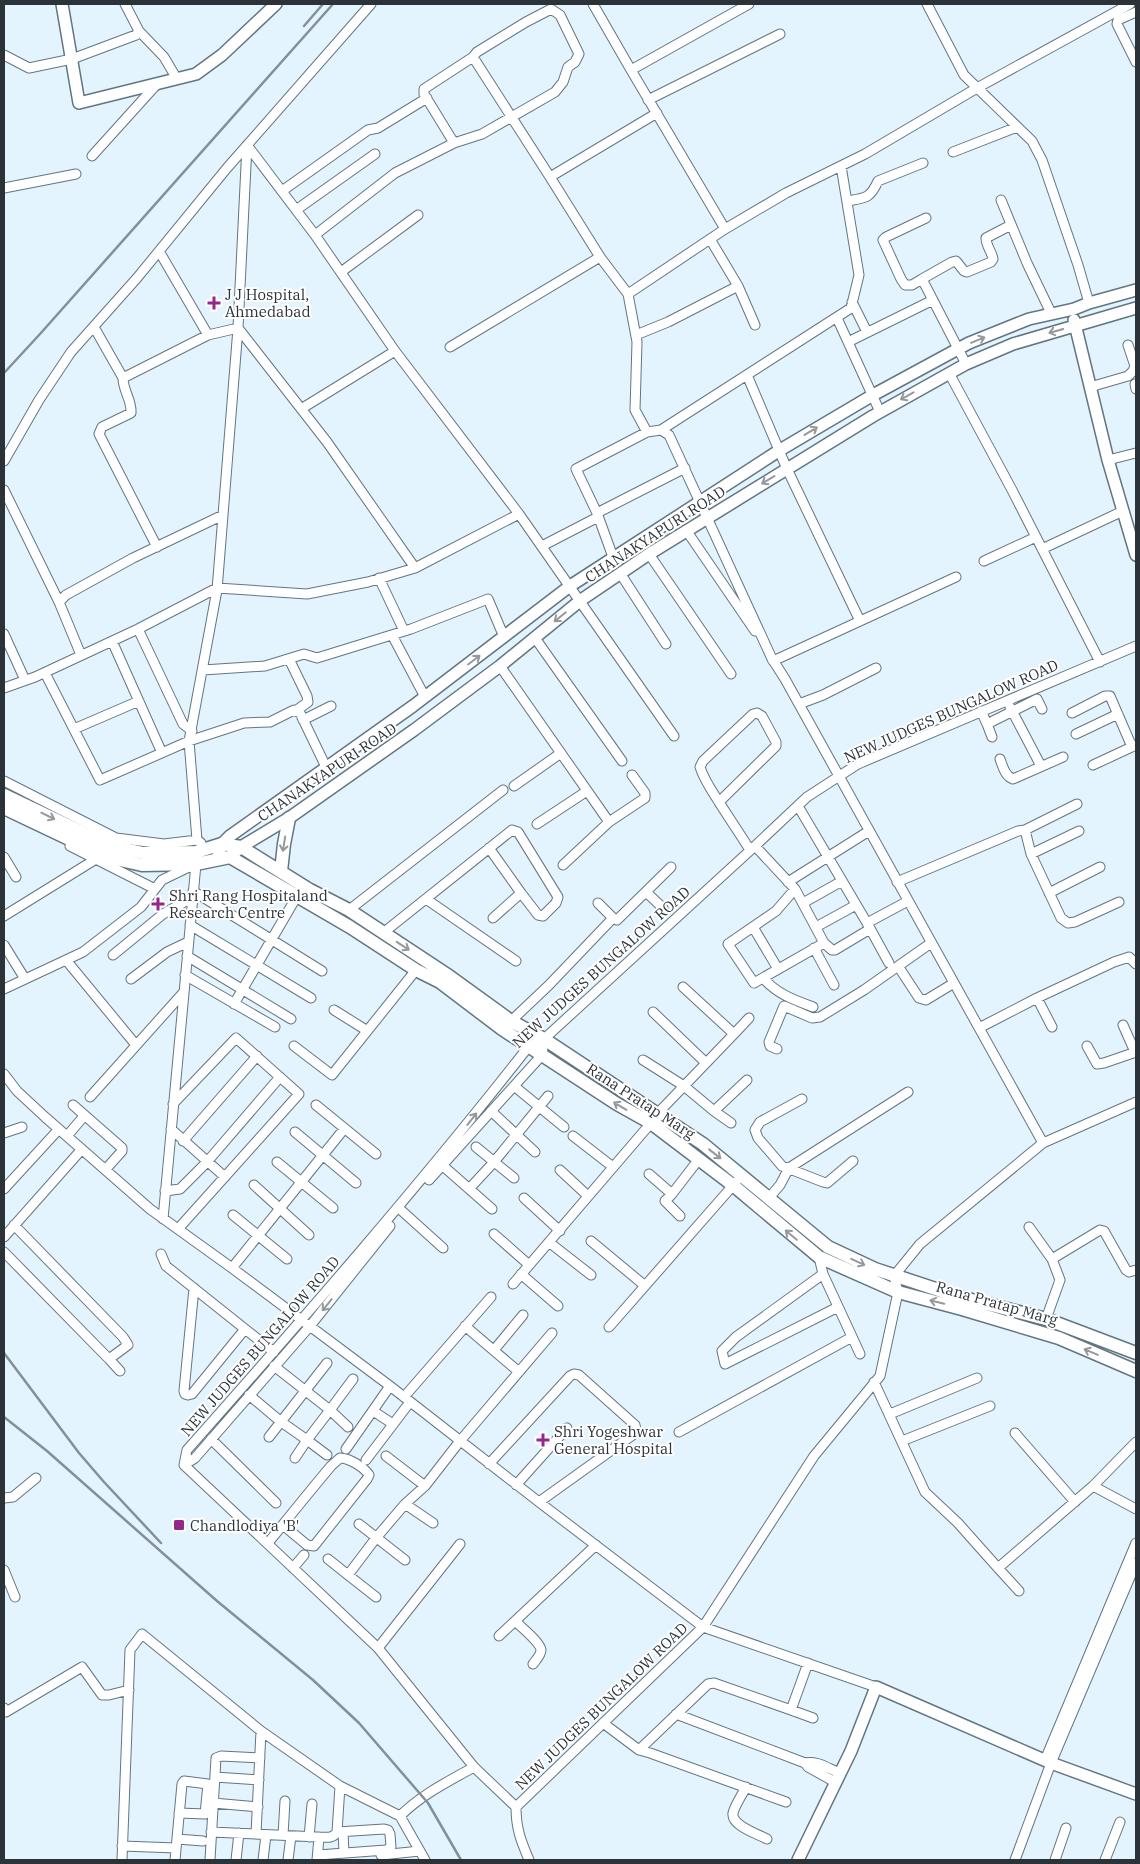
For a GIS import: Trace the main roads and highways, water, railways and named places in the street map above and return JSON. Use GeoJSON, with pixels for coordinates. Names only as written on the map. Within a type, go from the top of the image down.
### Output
{"type":"FeatureCollection","features":[{"type":"Feature","properties":{"kind":"main road"},"geometry":{"type":"LineString","coordinates":[[4,795],[111,846],[143,853],[199,851]]}},
{"type":"Feature","properties":{"kind":"main road"},"geometry":{"type":"LineString","coordinates":[[4,808],[107,857],[142,865],[174,864],[199,851]]}},
{"type":"Feature","properties":{"kind":"main road"},"geometry":{"type":"LineString","coordinates":[[281,871],[289,818]]}},
{"type":"Feature","properties":{"kind":"main road","name":"Rana Pratap Marg"},"geometry":{"type":"LineString","coordinates":[[199,851],[222,844],[241,847],[310,890],[349,910],[449,976],[511,1021],[544,1039],[611,1085],[654,1118],[700,1159],[819,1257],[898,1292],[962,1308],[1059,1338],[1136,1371]]}},
{"type":"Feature","properties":{"kind":"main road","name":"Rana Pratap Marg"},"geometry":{"type":"LineString","coordinates":[[199,851],[217,859],[230,857],[350,927],[416,970],[440,982],[502,1029],[617,1104],[654,1118],[703,1144],[828,1247],[894,1276],[960,1297],[1046,1319],[1136,1353]]}},
{"type":"Feature","properties":{"kind":"railway"},"geometry":{"type":"LineString","coordinates":[[304,26],[323,4]]}},
{"type":"Feature","properties":{"kind":"railway"},"geometry":{"type":"LineString","coordinates":[[4,373],[333,4]]}},
{"type":"Feature","properties":{"kind":"railway"},"geometry":{"type":"LineString","coordinates":[[4,1353],[79,1453],[161,1543]]}},
{"type":"Feature","properties":{"kind":"railway"},"geometry":{"type":"LineString","coordinates":[[4,1417],[47,1451],[217,1601],[313,1680],[359,1723],[428,1803],[461,1860]]}},
{"type":"Feature","properties":{"kind":"place","name":"J J Hospital, Ahmedabad"},"geometry":{"type":"Point","coordinates":[214,303]}},
{"type":"Feature","properties":{"kind":"place","name":"Shri Rang Hospitaland Research Centre"},"geometry":{"type":"Point","coordinates":[158,904]}},
{"type":"Feature","properties":{"kind":"place","name":"Shri Yogeshwar General Hospital"},"geometry":{"type":"Point","coordinates":[543,1440]}},
{"type":"Feature","properties":{"kind":"place","name":"Chandlodiya 'B'"},"geometry":{"type":"Point","coordinates":[179,1525]}}]}
